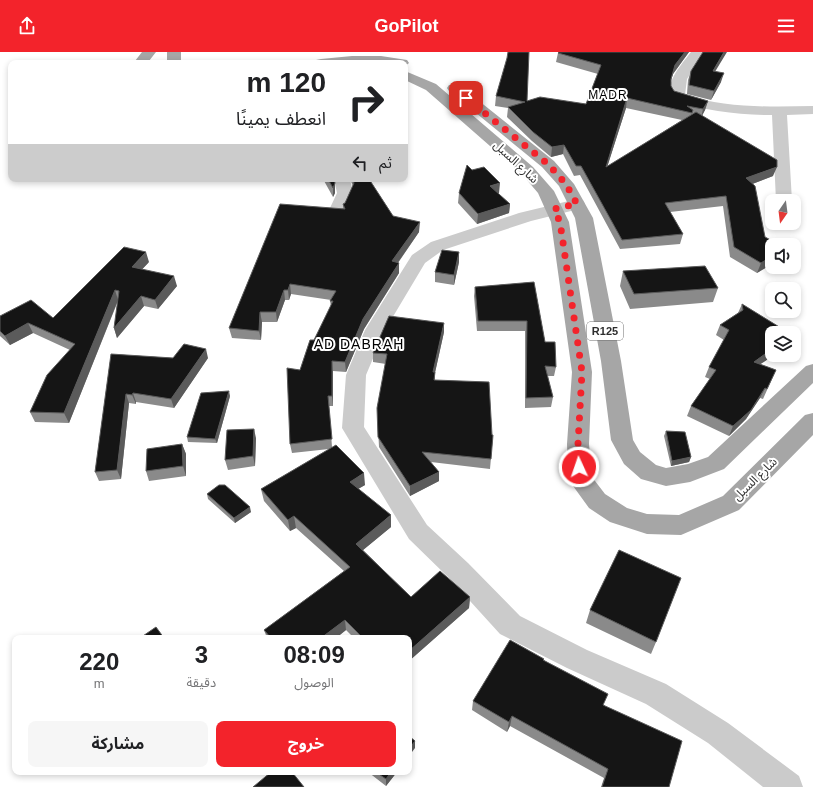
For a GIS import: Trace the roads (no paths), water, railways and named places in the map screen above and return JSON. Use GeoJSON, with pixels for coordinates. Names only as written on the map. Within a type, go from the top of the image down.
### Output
{"type":"FeatureCollection","features":[{"type":"Feature","properties":{"kind":"main road"},"geometry":{"type":"LineString","coordinates":[[143,60],[149,52]]}},
{"type":"Feature","properties":{"kind":"main road"},"geometry":{"type":"LineString","coordinates":[[341,60],[384,60]]}},
{"type":"Feature","properties":{"kind":"main road","name":"شارع السبل"},"geometry":{"type":"LineString","coordinates":[[408,64],[420,66],[443,79],[548,164],[566,184],[584,218],[611,361],[622,440],[632,458],[649,473],[666,477],[690,473],[716,463],[813,371]]}},
{"type":"Feature","properties":{"kind":"main road","name":"شارع السبل"},"geometry":{"type":"LineString","coordinates":[[408,76],[431,87],[527,170],[546,191],[560,222],[582,372],[578,444],[580,479],[597,501],[619,515],[647,524],[681,524],[731,503],[813,421]]}},
{"type":"Feature","properties":{"kind":"street"},"geometry":{"type":"LineString","coordinates":[[698,52],[681,74],[677,90],[678,97],[698,105],[741,110],[813,110]]}},
{"type":"Feature","properties":{"kind":"street"},"geometry":{"type":"LineString","coordinates":[[780,111],[784,194]]}},
{"type":"Feature","properties":{"kind":"street"},"geometry":{"type":"LineString","coordinates":[[338,208],[345,193],[343,182]]}},
{"type":"Feature","properties":{"kind":"street"},"geometry":{"type":"LineString","coordinates":[[577,204],[554,209],[437,246],[418,259],[375,330],[356,375],[353,428],[418,532],[459,571],[510,624],[576,659],[656,694],[718,733],[788,787]]}},
{"type":"Feature","properties":{"kind":"district","name":"MADR"},"geometry":{"type":"Point","coordinates":[608,95]}},
{"type":"Feature","properties":{"kind":"district","name":"AD DABRAH"},"geometry":{"type":"Point","coordinates":[359,344]}}]}
